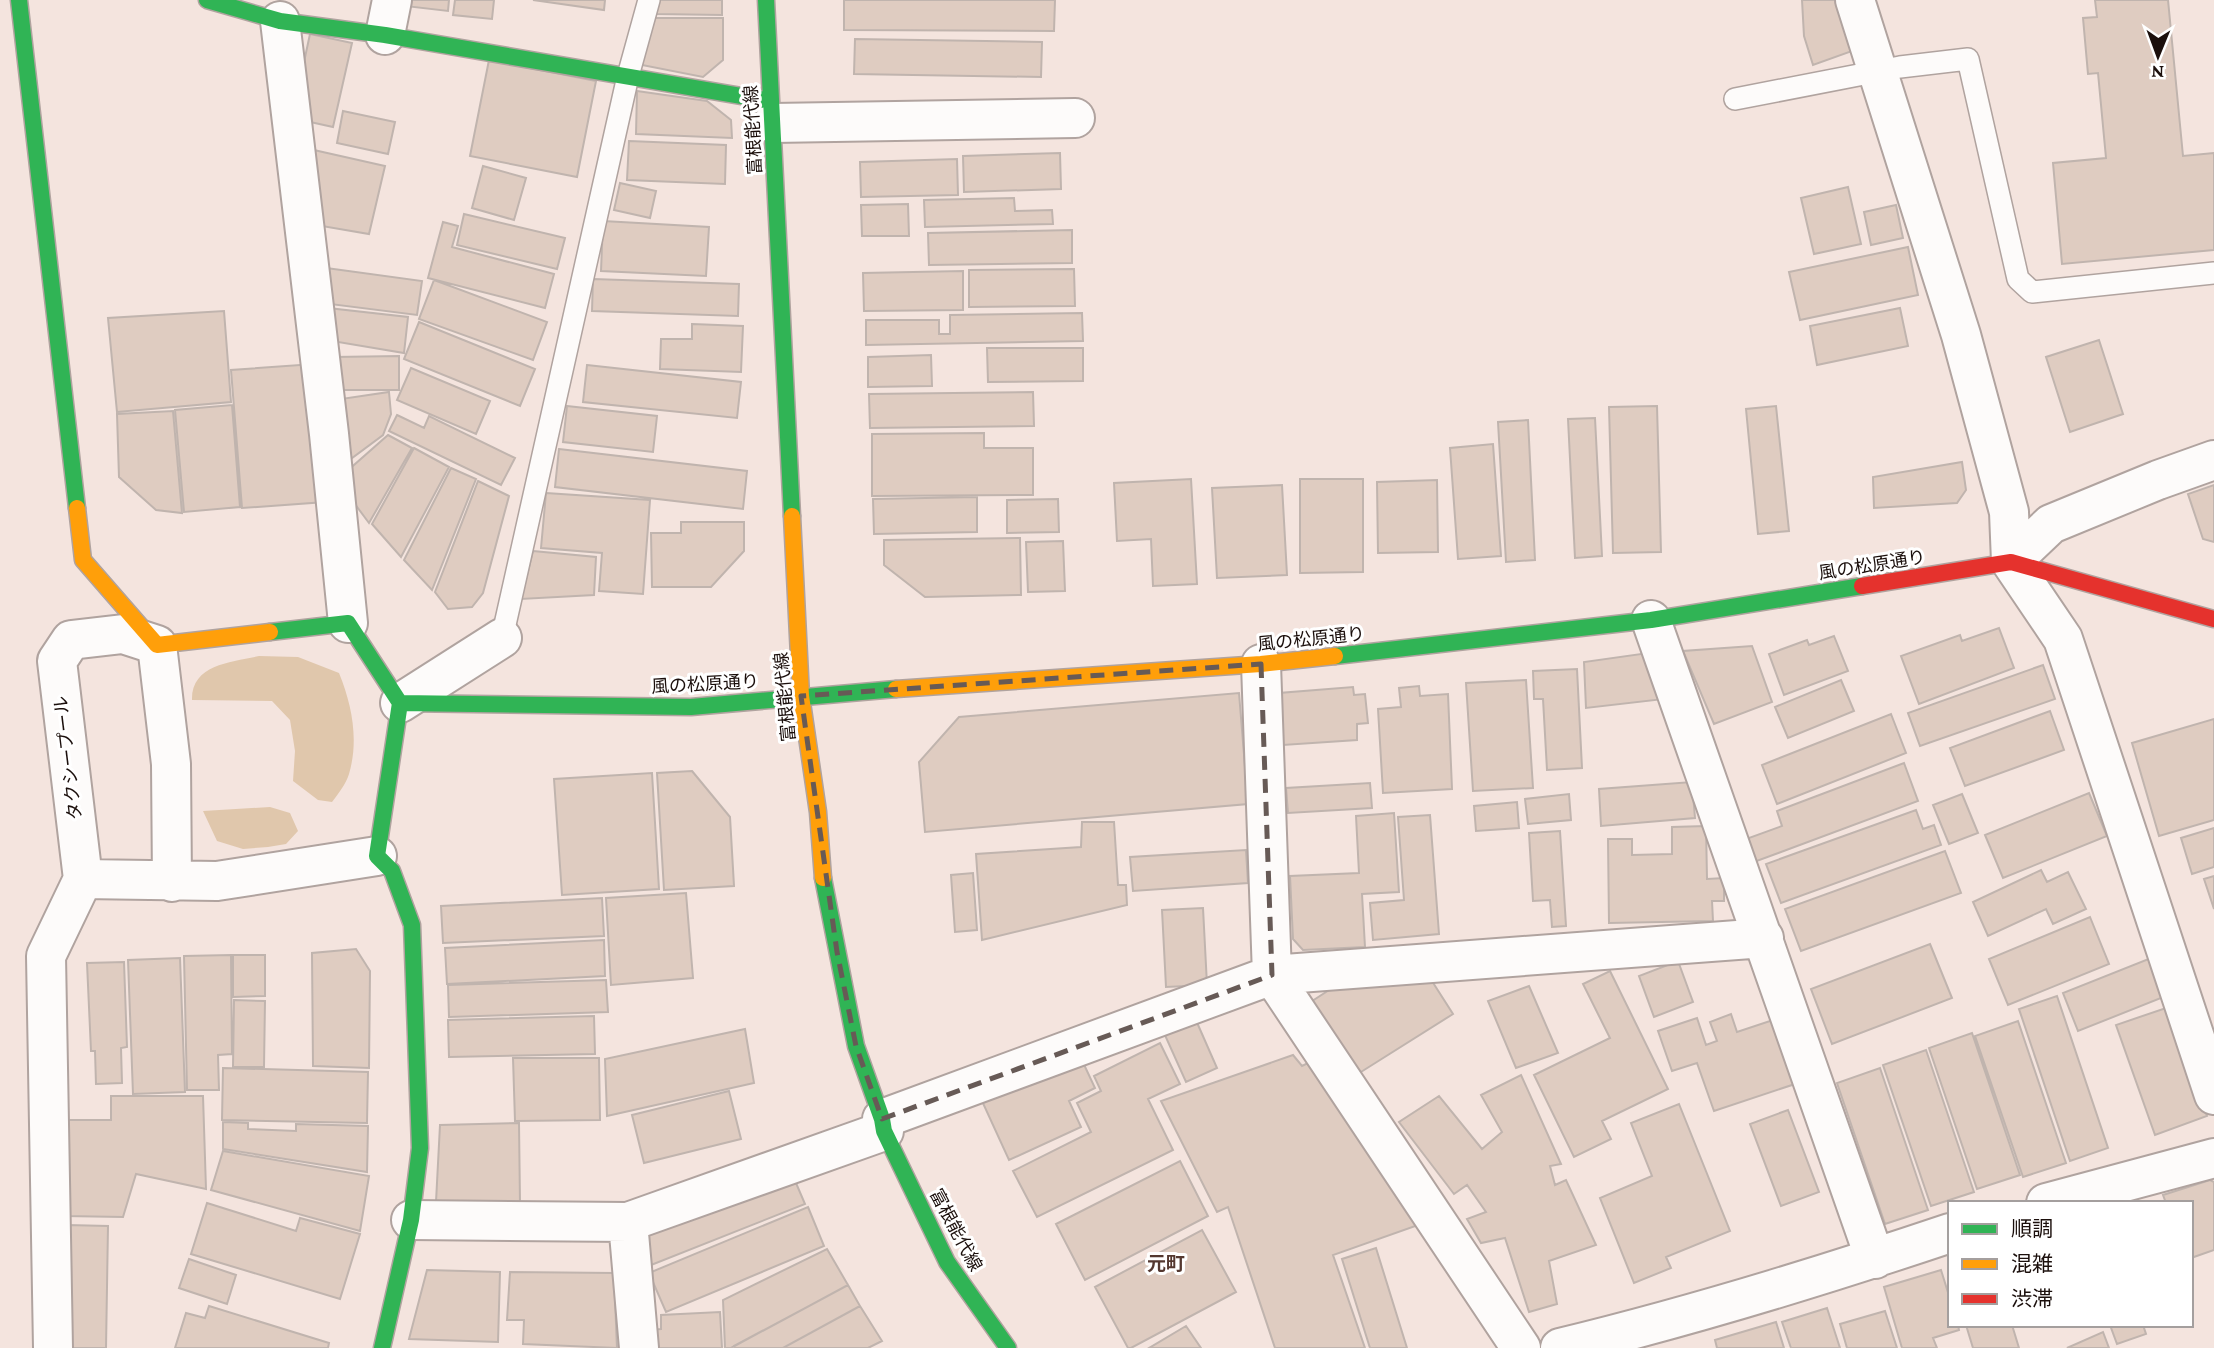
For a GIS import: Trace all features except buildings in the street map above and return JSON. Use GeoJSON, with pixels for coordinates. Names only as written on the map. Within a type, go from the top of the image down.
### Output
{"type":"FeatureCollection","features":[{"type":"Feature","properties":{"kind":"street"},"geometry":{"type":"LineString","coordinates":[[19,0],[83,560],[157,645],[171,764],[172,882]]}},
{"type":"Feature","properties":{"kind":"street"},"geometry":{"type":"LineString","coordinates":[[207,0],[280,21],[388,18],[772,112],[1075,118]]}},
{"type":"Feature","properties":{"kind":"street","name":"富根能代線"},"geometry":{"type":"LineString","coordinates":[[766,0],[801,696],[818,812],[825,893],[856,1046],[883,1125],[947,1262],[1008,1348]]}},
{"type":"Feature","properties":{"kind":"street"},"geometry":{"type":"LineString","coordinates":[[1855,0],[1965,347],[2009,512],[2011,562],[2063,639],[2214,1095]]}},
{"type":"Feature","properties":{"kind":"street"},"geometry":{"type":"LineString","coordinates":[[280,21],[348,623],[400,703],[377,856]]}},
{"type":"Feature","properties":{"kind":"street"},"geometry":{"type":"LineString","coordinates":[[2011,562],[2051,524],[2214,460]]}},
{"type":"Feature","properties":{"kind":"street","name":"風の松原通り"},"geometry":{"type":"LineString","coordinates":[[400,703],[691,707],[801,696],[1261,664],[1651,620],[2011,562],[2214,619]]}},
{"type":"Feature","properties":{"kind":"street"},"geometry":{"type":"LineString","coordinates":[[1651,620],[1875,1259]]}},
{"type":"Feature","properties":{"kind":"street"},"geometry":{"type":"LineString","coordinates":[[157,645],[348,623]]}},
{"type":"Feature","properties":{"kind":"street","name":"タクシープール"},"geometry":{"type":"LineString","coordinates":[[83,879],[57,661],[71,640],[123,634],[157,645]]}},
{"type":"Feature","properties":{"kind":"street"},"geometry":{"type":"LineString","coordinates":[[400,703],[502,638]]}},
{"type":"Feature","properties":{"kind":"street"},"geometry":{"type":"LineString","coordinates":[[1261,664],[1272,975],[1521,1348]]}},
{"type":"Feature","properties":{"kind":"street"},"geometry":{"type":"LineString","coordinates":[[53,1348],[46,956],[83,879],[216,881],[377,856]]}},
{"type":"Feature","properties":{"kind":"street"},"geometry":{"type":"LineString","coordinates":[[377,856],[392,871],[412,925],[420,1148],[411,1220],[382,1348]]}},
{"type":"Feature","properties":{"kind":"street"},"geometry":{"type":"LineString","coordinates":[[411,1220],[628,1222],[1272,975],[1764,938]]}},
{"type":"Feature","properties":{"kind":"street"},"geometry":{"type":"LineString","coordinates":[[2053,1201],[2214,1158]]}},
{"type":"Feature","properties":{"kind":"street"},"geometry":{"type":"LineString","coordinates":[[628,1222],[639,1348]]}},
{"type":"Feature","properties":{"kind":"street"},"geometry":{"type":"LineString","coordinates":[[1560,1348],[1637,1329],[1875,1259],[1948,1234]]}},
{"type":"Feature","properties":{"kind":"lane"},"geometry":{"type":"LineString","coordinates":[[502,638],[628,76],[649,0]]}},
{"type":"Feature","properties":{"kind":"lane"},"geometry":{"type":"LineString","coordinates":[[1735,99],[1900,67],[1968,59],[2018,279],[2032,292],[2214,273]]}},
{"type":"Feature","properties":{"kind":"highlighted area"},"geometry":{"type":"Polygon","coordinates":[[[1261,664],[1272,975],[882,1119],[856,1046],[837,952],[801,696],[1261,664]]]}},
{"type":"Feature","properties":{"kind":"shaded area"},"geometry":{"type":"Polygon","coordinates":[[[259,656],[298,657],[339,673],[351,710],[354,736],[348,778],[332,802],[318,800],[293,781],[295,751],[290,720],[272,701],[192,700],[193,688],[206,672],[226,663],[259,656]]]}},
{"type":"Feature","properties":{"kind":"shaded area"},"geometry":{"type":"Polygon","coordinates":[[[270,807],[290,813],[298,831],[286,844],[243,849],[217,841],[203,811],[270,807]]]}},
{"type":"Feature","properties":{"kind":"traffic: fast"},"geometry":{"type":"LineString","coordinates":[[19,0],[77,508]]}},
{"type":"Feature","properties":{"kind":"traffic: fast"},"geometry":{"type":"LineString","coordinates":[[207,0],[280,21],[385,35],[771,101]]}},
{"type":"Feature","properties":{"kind":"traffic: fast"},"geometry":{"type":"LineString","coordinates":[[766,0],[792,516]]}},
{"type":"Feature","properties":{"kind":"traffic: fast"},"geometry":{"type":"LineString","coordinates":[[1335,656],[1651,620],[1862,586]]}},
{"type":"Feature","properties":{"kind":"traffic: fast"},"geometry":{"type":"LineString","coordinates":[[270,632],[348,623],[400,703],[377,856],[392,871],[412,925],[420,1148],[411,1220],[382,1348]]}},
{"type":"Feature","properties":{"kind":"traffic: fast"},"geometry":{"type":"LineString","coordinates":[[400,703],[691,707],[896,689]]}},
{"type":"Feature","properties":{"kind":"traffic: fast"},"geometry":{"type":"LineString","coordinates":[[823,878],[856,1046],[884,1131],[947,1262],[1008,1348]]}},
{"type":"Feature","properties":{"kind":"traffic: slow"},"geometry":{"type":"LineString","coordinates":[[77,508],[83,560],[157,645],[270,632]]}},
{"type":"Feature","properties":{"kind":"traffic: slow"},"geometry":{"type":"LineString","coordinates":[[792,516],[801,696],[818,812],[823,878]]}},
{"type":"Feature","properties":{"kind":"traffic: slow"},"geometry":{"type":"LineString","coordinates":[[896,689],[1261,664],[1335,656]]}},
{"type":"Feature","properties":{"kind":"traffic: jam"},"geometry":{"type":"LineString","coordinates":[[1862,586],[2011,562],[2214,619]]}},
{"type":"Feature","properties":{"kind":"district","name":"元町"},"geometry":{"type":"Point","coordinates":[1166,1263]}}]}
